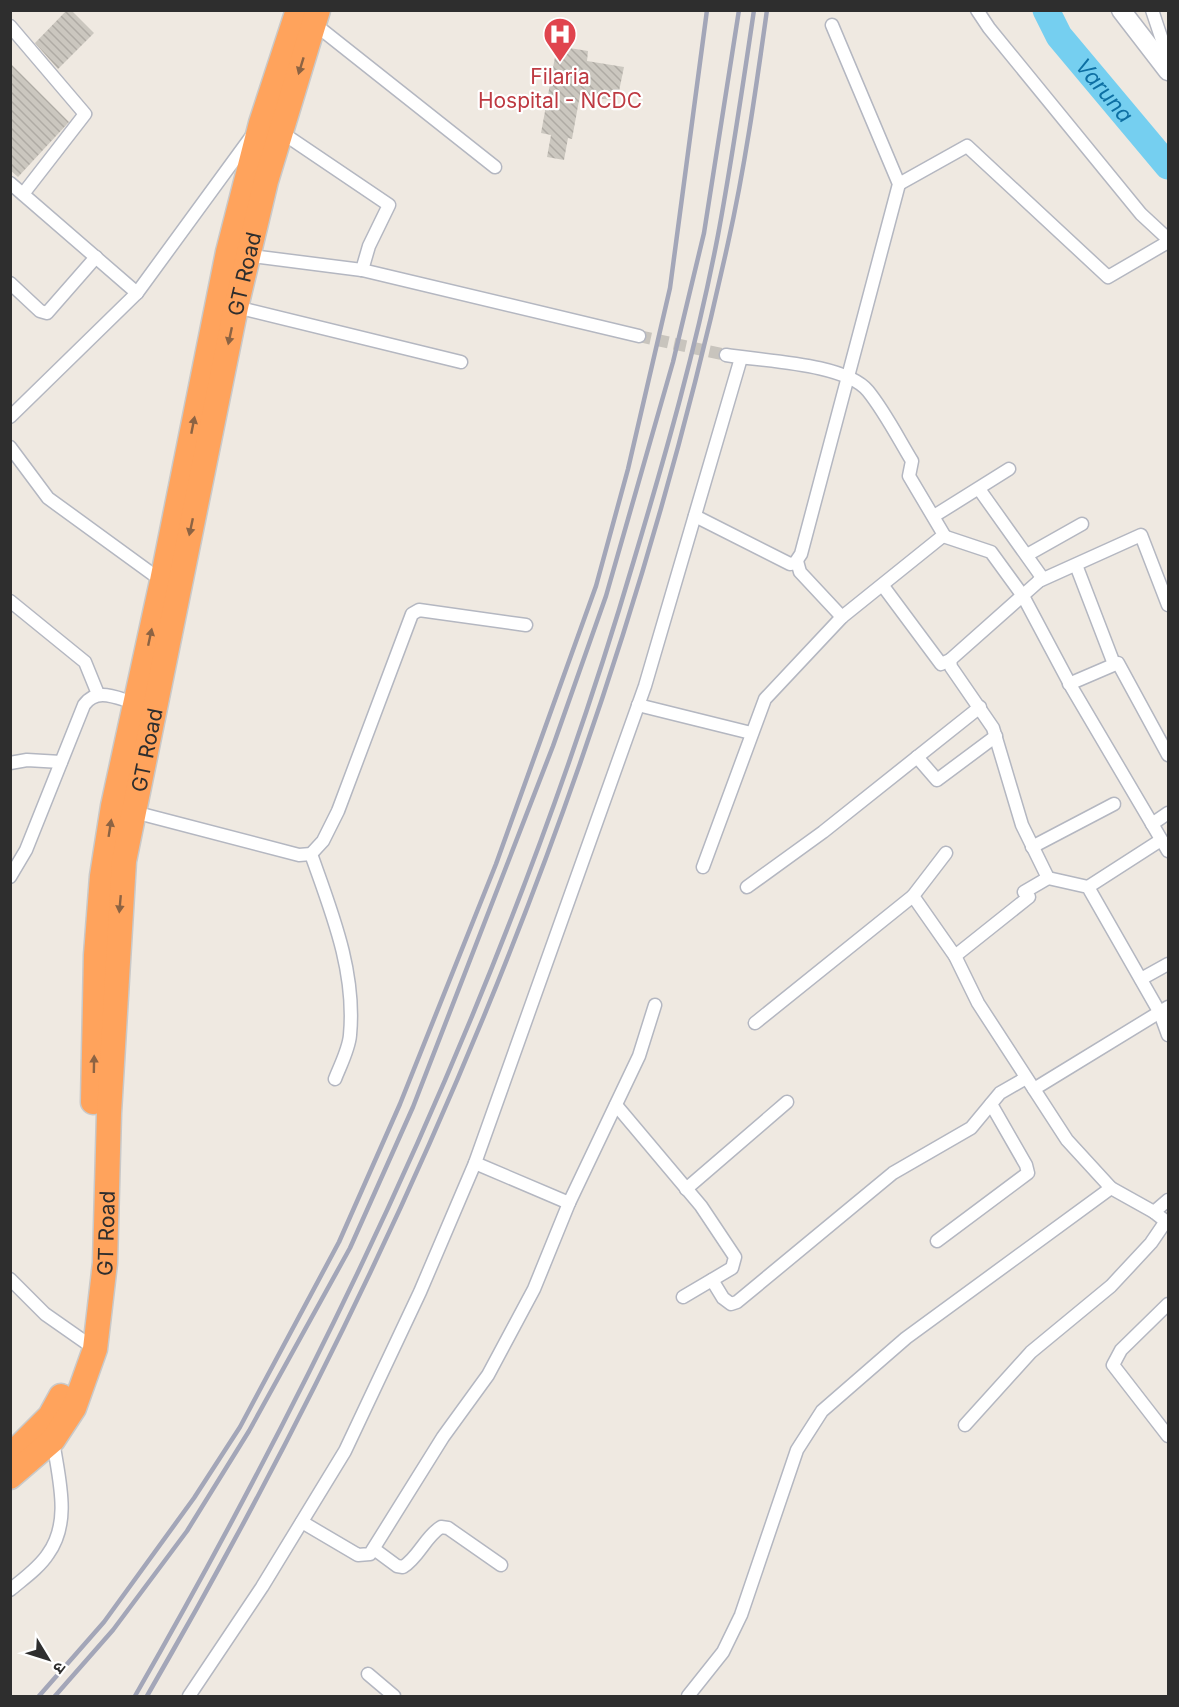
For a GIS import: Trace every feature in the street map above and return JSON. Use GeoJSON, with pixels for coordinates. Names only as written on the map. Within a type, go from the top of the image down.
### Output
{"type":"FeatureCollection","features":[{"type":"Feature","properties":{"kind":"highway","name":"GT Road"},"geometry":{"type":"LineString","coordinates":[[114,859],[134,812],[193,469],[226,305],[271,127],[307,14]]}},
{"type":"Feature","properties":{"kind":"highway","name":"GT Road"},"geometry":{"type":"LineString","coordinates":[[10,1477],[53,1440],[74,1408],[88,1344],[89,1287],[101,1112],[96,955],[114,859],[135,703],[162,581],[193,469]]}},
{"type":"Feature","properties":{"kind":"highway","name":"GT Road"},"geometry":{"type":"LineString","coordinates":[[10,1456],[50,1416],[88,1344]]}},
{"type":"Feature","properties":{"kind":"street"},"geometry":{"type":"LineString","coordinates":[[899,184],[967,146],[1108,277],[1168,240],[1142,214],[988,28],[977,10]]}},
{"type":"Feature","properties":{"kind":"street"},"geometry":{"type":"LineString","coordinates":[[1121,10],[1165,68]]}},
{"type":"Feature","properties":{"kind":"street"},"geometry":{"type":"LineString","coordinates":[[1152,10],[1164,46],[1165,68]]}},
{"type":"Feature","properties":{"kind":"street"},"geometry":{"type":"LineString","coordinates":[[307,14],[495,167]]}},
{"type":"Feature","properties":{"kind":"street"},"geometry":{"type":"LineString","coordinates":[[832,25],[899,184],[849,379],[797,561],[800,572],[842,617]]}},
{"type":"Feature","properties":{"kind":"street"},"geometry":{"type":"LineString","coordinates":[[11,28],[85,114],[23,194]]}},
{"type":"Feature","properties":{"kind":"street"},"geometry":{"type":"LineString","coordinates":[[10,417],[137,293],[271,127],[389,205],[369,246],[362,270]]}},
{"type":"Feature","properties":{"kind":"street"},"geometry":{"type":"LineString","coordinates":[[10,183],[137,293]]}},
{"type":"Feature","properties":{"kind":"street"},"geometry":{"type":"LineString","coordinates":[[238,254],[362,270],[639,336]]}},
{"type":"Feature","properties":{"kind":"street"},"geometry":{"type":"LineString","coordinates":[[10,283],[40,311],[47,313],[96,257]]}},
{"type":"Feature","properties":{"kind":"street"},"geometry":{"type":"LineString","coordinates":[[226,305],[461,362]]}},
{"type":"Feature","properties":{"kind":"street"},"geometry":{"type":"LineString","coordinates":[[703,867],[765,699],[842,617],[943,537],[944,532],[909,476],[912,461],[866,389],[849,379],[824,370],[726,355]]}},
{"type":"Feature","properties":{"kind":"street"},"geometry":{"type":"LineString","coordinates":[[189,1696],[302,1522],[345,1451],[420,1292],[476,1163],[638,705],[741,358]]}},
{"type":"Feature","properties":{"kind":"street"},"geometry":{"type":"LineString","coordinates":[[10,447],[48,498],[162,581]]}},
{"type":"Feature","properties":{"kind":"street"},"geometry":{"type":"LineString","coordinates":[[934,516],[1009,469]]}},
{"type":"Feature","properties":{"kind":"street"},"geometry":{"type":"LineString","coordinates":[[979,489],[1041,576],[1039,581]]}},
{"type":"Feature","properties":{"kind":"street"},"geometry":{"type":"LineString","coordinates":[[695,516],[790,564],[797,561]]}},
{"type":"Feature","properties":{"kind":"street"},"geometry":{"type":"LineString","coordinates":[[1027,555],[1082,524]]}},
{"type":"Feature","properties":{"kind":"street"},"geometry":{"type":"LineString","coordinates":[[883,586],[941,664],[950,660],[1039,581],[1141,535],[1168,604]]}},
{"type":"Feature","properties":{"kind":"street"},"geometry":{"type":"LineString","coordinates":[[943,537],[991,552],[1023,596],[1070,684],[1168,851]]}},
{"type":"Feature","properties":{"kind":"street"},"geometry":{"type":"LineString","coordinates":[[1076,565],[1114,664]]}},
{"type":"Feature","properties":{"kind":"street"},"geometry":{"type":"LineString","coordinates":[[10,601],[85,662],[98,694]]}},
{"type":"Feature","properties":{"kind":"street"},"geometry":{"type":"LineString","coordinates":[[134,812],[299,855],[311,854],[323,841],[338,811],[412,614],[419,610],[526,625]]}},
{"type":"Feature","properties":{"kind":"street"},"geometry":{"type":"LineString","coordinates":[[950,660],[951,668],[980,707],[996,736],[1015,807],[1048,878]]}},
{"type":"Feature","properties":{"kind":"street"},"geometry":{"type":"LineString","coordinates":[[1070,684],[1118,663],[1168,755]]}},
{"type":"Feature","properties":{"kind":"street"},"geometry":{"type":"LineString","coordinates":[[10,876],[26,850],[84,705],[90,696],[98,694],[135,703]]}},
{"type":"Feature","properties":{"kind":"street"},"geometry":{"type":"LineString","coordinates":[[638,705],[751,733]]}},
{"type":"Feature","properties":{"kind":"street"},"geometry":{"type":"LineString","coordinates":[[747,887],[823,832],[980,707]]}},
{"type":"Feature","properties":{"kind":"street"},"geometry":{"type":"LineString","coordinates":[[917,757],[937,780],[996,736]]}},
{"type":"Feature","properties":{"kind":"street"},"geometry":{"type":"LineString","coordinates":[[10,763],[27,760],[61,762]]}},
{"type":"Feature","properties":{"kind":"street"},"geometry":{"type":"LineString","coordinates":[[1032,847],[1114,804]]}},
{"type":"Feature","properties":{"kind":"street"},"geometry":{"type":"LineString","coordinates":[[1152,824],[1168,814]]}},
{"type":"Feature","properties":{"kind":"street"},"geometry":{"type":"LineString","coordinates":[[955,956],[1029,897],[1024,892],[1048,878],[1088,887],[1161,840]]}},
{"type":"Feature","properties":{"kind":"street"},"geometry":{"type":"LineString","coordinates":[[755,1023],[914,896],[946,853]]}},
{"type":"Feature","properties":{"kind":"street"},"geometry":{"type":"LineString","coordinates":[[311,854],[339,932],[347,973],[351,1037],[335,1079]]}},
{"type":"Feature","properties":{"kind":"street"},"geometry":{"type":"LineString","coordinates":[[1088,887],[1141,980],[1164,1010],[1168,1035]]}},
{"type":"Feature","properties":{"kind":"street"},"geometry":{"type":"LineString","coordinates":[[914,896],[955,956],[978,1003],[1067,1140],[1111,1188],[1154,1212],[1167,1222],[1111,1286],[1031,1352],[965,1425]]}},
{"type":"Feature","properties":{"kind":"street"},"geometry":{"type":"LineString","coordinates":[[1141,980],[1168,964]]}},
{"type":"Feature","properties":{"kind":"street"},"geometry":{"type":"LineString","coordinates":[[302,1522],[358,1555],[370,1554],[374,1549],[443,1437],[488,1375],[534,1289],[569,1203],[639,1056],[655,1005]]}},
{"type":"Feature","properties":{"kind":"street"},"geometry":{"type":"LineString","coordinates":[[1034,1089],[1164,1010]]}},
{"type":"Feature","properties":{"kind":"street"},"geometry":{"type":"LineString","coordinates":[[712,1280],[723,1298],[731,1304],[737,1302],[893,1173],[942,1147],[971,1128],[1000,1093],[1026,1078]]}},
{"type":"Feature","properties":{"kind":"street"},"geometry":{"type":"LineString","coordinates":[[686,1189],[787,1101]]}},
{"type":"Feature","properties":{"kind":"street"},"geometry":{"type":"LineString","coordinates":[[937,1241],[1028,1173],[1026,1165],[991,1104]]}},
{"type":"Feature","properties":{"kind":"street"},"geometry":{"type":"LineString","coordinates":[[616,1105],[686,1189],[735,1257],[732,1268],[682,1297]]}},
{"type":"Feature","properties":{"kind":"street"},"geometry":{"type":"LineString","coordinates":[[476,1163],[569,1203]]}},
{"type":"Feature","properties":{"kind":"street"},"geometry":{"type":"LineString","coordinates":[[688,1696],[723,1652],[741,1615],[797,1449],[822,1411],[906,1338],[1111,1188]]}},
{"type":"Feature","properties":{"kind":"street"},"geometry":{"type":"LineString","coordinates":[[1154,1212],[1168,1200]]}},
{"type":"Feature","properties":{"kind":"street"},"geometry":{"type":"LineString","coordinates":[[10,1279],[45,1314],[88,1344]]}},
{"type":"Feature","properties":{"kind":"street"},"geometry":{"type":"LineString","coordinates":[[1168,1304],[1121,1350],[1113,1365],[1168,1436]]}},
{"type":"Feature","properties":{"kind":"street"},"geometry":{"type":"LineString","coordinates":[[10,1590],[48,1556],[58,1538],[63,1514],[53,1440]]}},
{"type":"Feature","properties":{"kind":"street"},"geometry":{"type":"LineString","coordinates":[[374,1549],[397,1566],[403,1567],[433,1532],[441,1527],[448,1528],[501,1565]]}},
{"type":"Feature","properties":{"kind":"street"},"geometry":{"type":"LineString","coordinates":[[368,1674],[394,1696]]}},
{"type":"Feature","properties":{"kind":"building"},"geometry":{"type":"Polygon","coordinates":[[[67,10],[71,10],[94,33],[58,69],[35,43],[67,10]]]}},
{"type":"Feature","properties":{"kind":"building"},"geometry":{"type":"Polygon","coordinates":[[[557,46],[588,51],[587,61],[624,67],[617,101],[580,95],[572,139],[568,138],[564,160],[547,157],[551,135],[541,133],[557,46]]]}},
{"type":"Feature","properties":{"kind":"building"},"geometry":{"type":"Polygon","coordinates":[[[10,63],[69,122],[18,177],[10,170],[10,63]]]}},
{"type":"Feature","properties":{"kind":"waterway","name":"Varuna"},"geometry":{"type":"LineString","coordinates":[[1046,10],[1059,36],[1168,166]]}},
{"type":"Feature","properties":{"kind":"tunnel"},"geometry":{"type":"LineString","coordinates":[[639,336],[726,355]]}},
{"type":"Feature","properties":{"kind":"railway"},"geometry":{"type":"LineString","coordinates":[[39,1696],[104,1622],[194,1498],[240,1427],[339,1242],[400,1104],[496,864],[596,586],[628,469],[670,288],[707,10]]}},
{"type":"Feature","properties":{"kind":"railway"},"geometry":{"type":"LineString","coordinates":[[55,1696],[113,1630],[187,1531],[249,1431],[350,1248],[413,1107],[553,746],[606,596],[673,362],[704,233],[739,10]]}},
{"type":"Feature","properties":{"kind":"railway"},"geometry":{"type":"LineString","coordinates":[[135,1696],[211,1560],[353,1284],[418,1143],[479,1000],[536,855],[587,708],[634,560],[680,399],[701,317],[718,235],[754,10]]}},
{"type":"Feature","properties":{"kind":"railway"},"geometry":{"type":"LineString","coordinates":[[147,1696],[243,1524],[333,1350],[417,1173],[494,992],[564,809],[627,623],[681,435],[734,214],[750,127],[767,10]]}},
{"type":"Feature","properties":{"kind":"place","name":"Filaria Hospital - NCDC"},"geometry":{"type":"Point","coordinates":[560,63]}}]}
